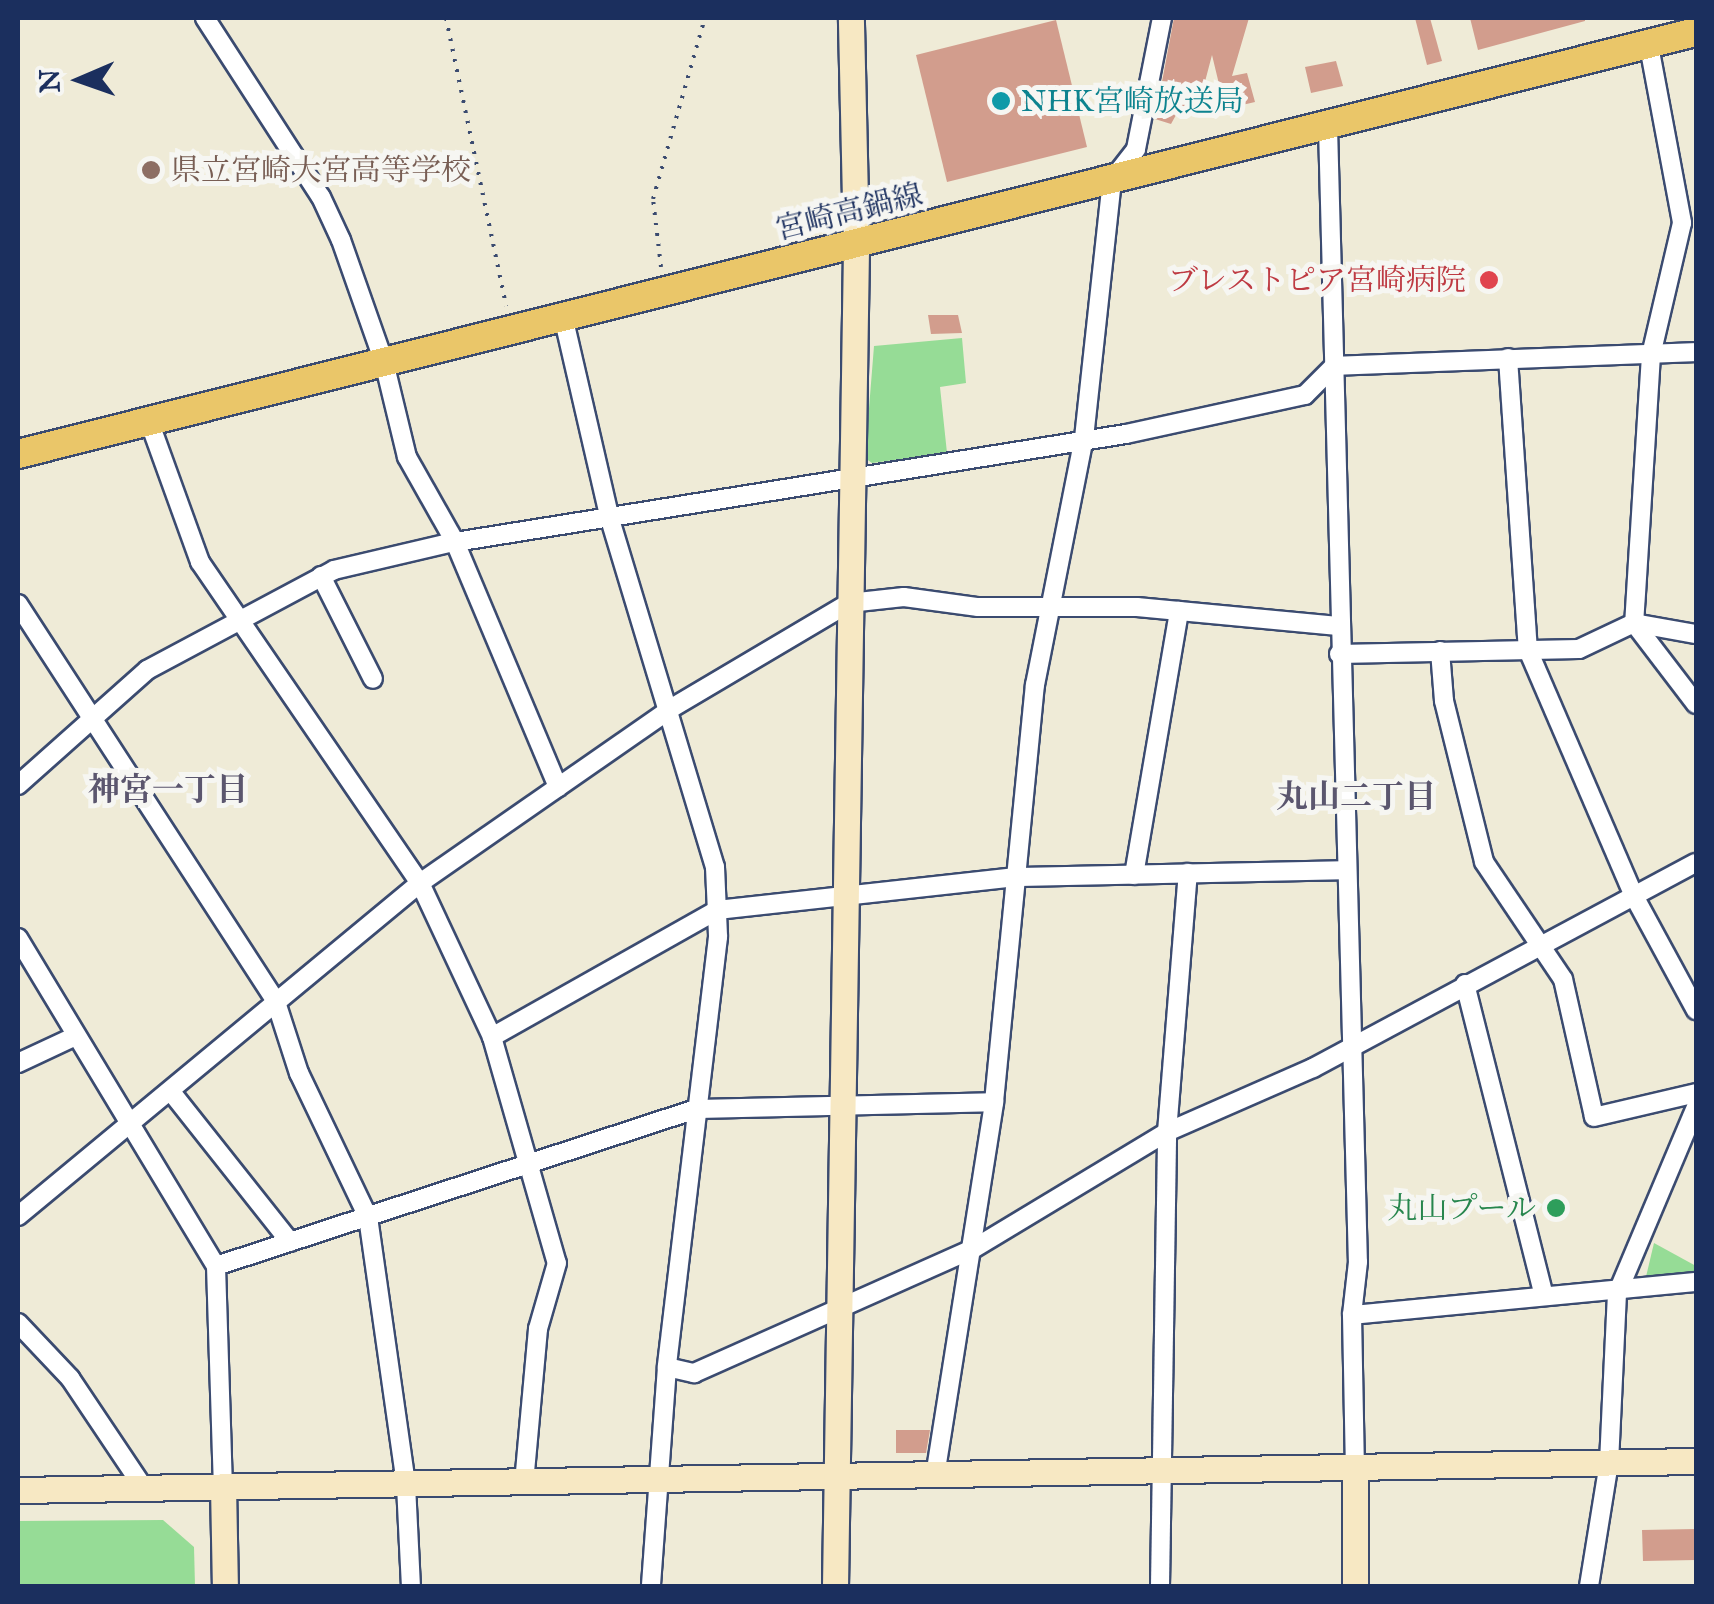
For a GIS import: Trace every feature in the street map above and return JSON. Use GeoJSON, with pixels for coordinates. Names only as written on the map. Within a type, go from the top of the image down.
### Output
{"type":"FeatureCollection","features":[{"type":"Feature","properties":{"kind":"main road","name":"宮崎高鍋線"},"geometry":{"type":"LineString","coordinates":[[18,454],[1696,32]]}},
{"type":"Feature","properties":{"kind":"street"},"geometry":{"type":"LineString","coordinates":[[204,18],[321,197],[384,362],[407,457],[455,542],[558,788]]}},
{"type":"Feature","properties":{"kind":"street"},"geometry":{"type":"LineString","coordinates":[[835,1586],[842,1312],[842,895],[856,244],[852,18]]}},
{"type":"Feature","properties":{"kind":"street"},"geometry":{"type":"LineString","coordinates":[[936,1476],[994,1102],[1034,685],[1054,604],[1084,438],[1112,180],[1136,149],[1162,18]]}},
{"type":"Feature","properties":{"kind":"street"},"geometry":{"type":"LineString","coordinates":[[1650,46],[1682,223],[1650,355],[1634,623],[1694,696]]}},
{"type":"Feature","properties":{"kind":"street"},"geometry":{"type":"LineString","coordinates":[[1328,127],[1338,626],[1358,1262],[1352,1314],[1355,1586]]}},
{"type":"Feature","properties":{"kind":"street"},"geometry":{"type":"LineString","coordinates":[[564,316],[608,516],[670,710],[714,867],[717,910],[656,1479],[651,1586]]}},
{"type":"Feature","properties":{"kind":"street"},"geometry":{"type":"LineString","coordinates":[[18,784],[148,670],[234,618],[322,576],[455,542],[853,476],[894,475],[1305,395],[1334,366],[1696,352]]}},
{"type":"Feature","properties":{"kind":"street"},"geometry":{"type":"LineString","coordinates":[[1508,358],[1528,650],[1634,896],[1696,1010]]}},
{"type":"Feature","properties":{"kind":"street"},"geometry":{"type":"LineString","coordinates":[[149,421],[200,562],[234,618],[420,883],[492,1037],[557,1263],[538,1330],[524,1483]]}},
{"type":"Feature","properties":{"kind":"street"},"geometry":{"type":"LineString","coordinates":[[322,576],[373,679]]}},
{"type":"Feature","properties":{"kind":"street"},"geometry":{"type":"LineString","coordinates":[[18,1216],[132,1128],[420,883],[670,710],[849,603],[904,597],[978,607],[1054,604],[1338,626]]}},
{"type":"Feature","properties":{"kind":"street"},"geometry":{"type":"LineString","coordinates":[[18,604],[95,715],[276,1002],[299,1073],[368,1217],[406,1485],[412,1586]]}},
{"type":"Feature","properties":{"kind":"street"},"geometry":{"type":"LineString","coordinates":[[1134,874],[1179,611]]}},
{"type":"Feature","properties":{"kind":"street"},"geometry":{"type":"LineString","coordinates":[[1339,654],[1579,649],[1634,623],[1696,634]]}},
{"type":"Feature","properties":{"kind":"street"},"geometry":{"type":"LineString","coordinates":[[1440,652],[1444,702],[1484,862],[1563,979],[1594,1117],[1696,1093]]}},
{"type":"Feature","properties":{"kind":"street"},"geometry":{"type":"LineString","coordinates":[[667,1368],[694,1373],[842,1312],[973,1249],[1167,1132],[1351,1048],[1696,862]]}},
{"type":"Feature","properties":{"kind":"street"},"geometry":{"type":"LineString","coordinates":[[492,1037],[717,910],[1016,877],[1345,870]]}},
{"type":"Feature","properties":{"kind":"street"},"geometry":{"type":"LineString","coordinates":[[1160,1586],[1166,1472],[1167,1132],[1188,873]]}},
{"type":"Feature","properties":{"kind":"street"},"geometry":{"type":"LineString","coordinates":[[18,938],[216,1266],[225,1586]]}},
{"type":"Feature","properties":{"kind":"street"},"geometry":{"type":"LineString","coordinates":[[1466,984],[1542,1293]]}},
{"type":"Feature","properties":{"kind":"street"},"geometry":{"type":"LineString","coordinates":[[18,1063],[76,1036]]}},
{"type":"Feature","properties":{"kind":"street"},"geometry":{"type":"LineString","coordinates":[[172,1093],[290,1242]]}},
{"type":"Feature","properties":{"kind":"street"},"geometry":{"type":"LineString","coordinates":[[216,1266],[696,1109],[994,1102]]}},
{"type":"Feature","properties":{"kind":"street"},"geometry":{"type":"LineString","coordinates":[[1588,1586],[1608,1462],[1617,1294],[1696,1107]]}},
{"type":"Feature","properties":{"kind":"street"},"geometry":{"type":"LineString","coordinates":[[1352,1314],[1542,1293],[1617,1294],[1696,1282]]}},
{"type":"Feature","properties":{"kind":"street"},"geometry":{"type":"LineString","coordinates":[[18,1323],[70,1378],[143,1487]]}},
{"type":"Feature","properties":{"kind":"street"},"geometry":{"type":"LineString","coordinates":[[18,1490],[1696,1462]]}},
{"type":"Feature","properties":{"kind":"path"},"geometry":{"type":"LineString","coordinates":[[446,18],[511,330]]}},
{"type":"Feature","properties":{"kind":"path"},"geometry":{"type":"LineString","coordinates":[[664,292],[654,199],[705,18]]}},
{"type":"Feature","properties":{"kind":"green space"},"geometry":{"type":"Polygon","coordinates":[[[962,338],[966,383],[940,387],[947,453],[872,463],[865,458],[874,346],[962,338]]]}},
{"type":"Feature","properties":{"kind":"green space"},"geometry":{"type":"Polygon","coordinates":[[[1654,1243],[1696,1266],[1696,1277],[1645,1281],[1654,1243]]]}},
{"type":"Feature","properties":{"kind":"green space"},"geometry":{"type":"Polygon","coordinates":[[[163,1520],[194,1547],[195,1586],[18,1586],[18,1521],[163,1520]]]}},
{"type":"Feature","properties":{"kind":"building"},"geometry":{"type":"Polygon","coordinates":[[[1174,18],[1249,18],[1232,76],[1247,73],[1255,102],[1225,109],[1212,55],[1197,112],[1181,106],[1171,124],[1155,119],[1174,18]]]}},
{"type":"Feature","properties":{"kind":"building"},"geometry":{"type":"Polygon","coordinates":[[[1415,18],[1430,18],[1442,61],[1427,65],[1415,18]]]}},
{"type":"Feature","properties":{"kind":"building"},"geometry":{"type":"Polygon","coordinates":[[[1470,18],[1585,18],[1585,21],[1478,50],[1470,18]]]}},
{"type":"Feature","properties":{"kind":"building","name":"NHK宮崎放送局"},"geometry":{"type":"Polygon","coordinates":[[[1056,20],[1087,147],[947,182],[916,55],[1056,20]]]}},
{"type":"Feature","properties":{"kind":"building"},"geometry":{"type":"Polygon","coordinates":[[[1336,61],[1343,86],[1311,93],[1305,67],[1336,61]]]}},
{"type":"Feature","properties":{"kind":"building"},"geometry":{"type":"Polygon","coordinates":[[[928,315],[958,315],[962,333],[931,334],[928,315]]]}},
{"type":"Feature","properties":{"kind":"building"},"geometry":{"type":"Polygon","coordinates":[[[896,1430],[930,1430],[926,1453],[896,1453],[896,1430]]]}},
{"type":"Feature","properties":{"kind":"building"},"geometry":{"type":"Polygon","coordinates":[[[1696,1529],[1696,1560],[1643,1561],[1642,1530],[1696,1529]]]}},
{"type":"Feature","properties":{"kind":"place","name":"NHK宮崎放送局"},"geometry":{"type":"Point","coordinates":[1001,101]}},
{"type":"Feature","properties":{"kind":"place","name":"県立宮崎大宮高等学校"},"geometry":{"type":"Point","coordinates":[151,170]}},
{"type":"Feature","properties":{"kind":"place","name":"ブレストピア宮崎病院"},"geometry":{"type":"Point","coordinates":[1489,280]}},
{"type":"Feature","properties":{"kind":"place","name":"丸山プール"},"geometry":{"type":"Point","coordinates":[1556,1208]}},
{"type":"Feature","properties":{"kind":"district","name":"神宮一丁目"},"geometry":{"type":"Point","coordinates":[168,790]}},
{"type":"Feature","properties":{"kind":"district","name":"丸山二丁目"},"geometry":{"type":"Point","coordinates":[1356,797]}}]}
